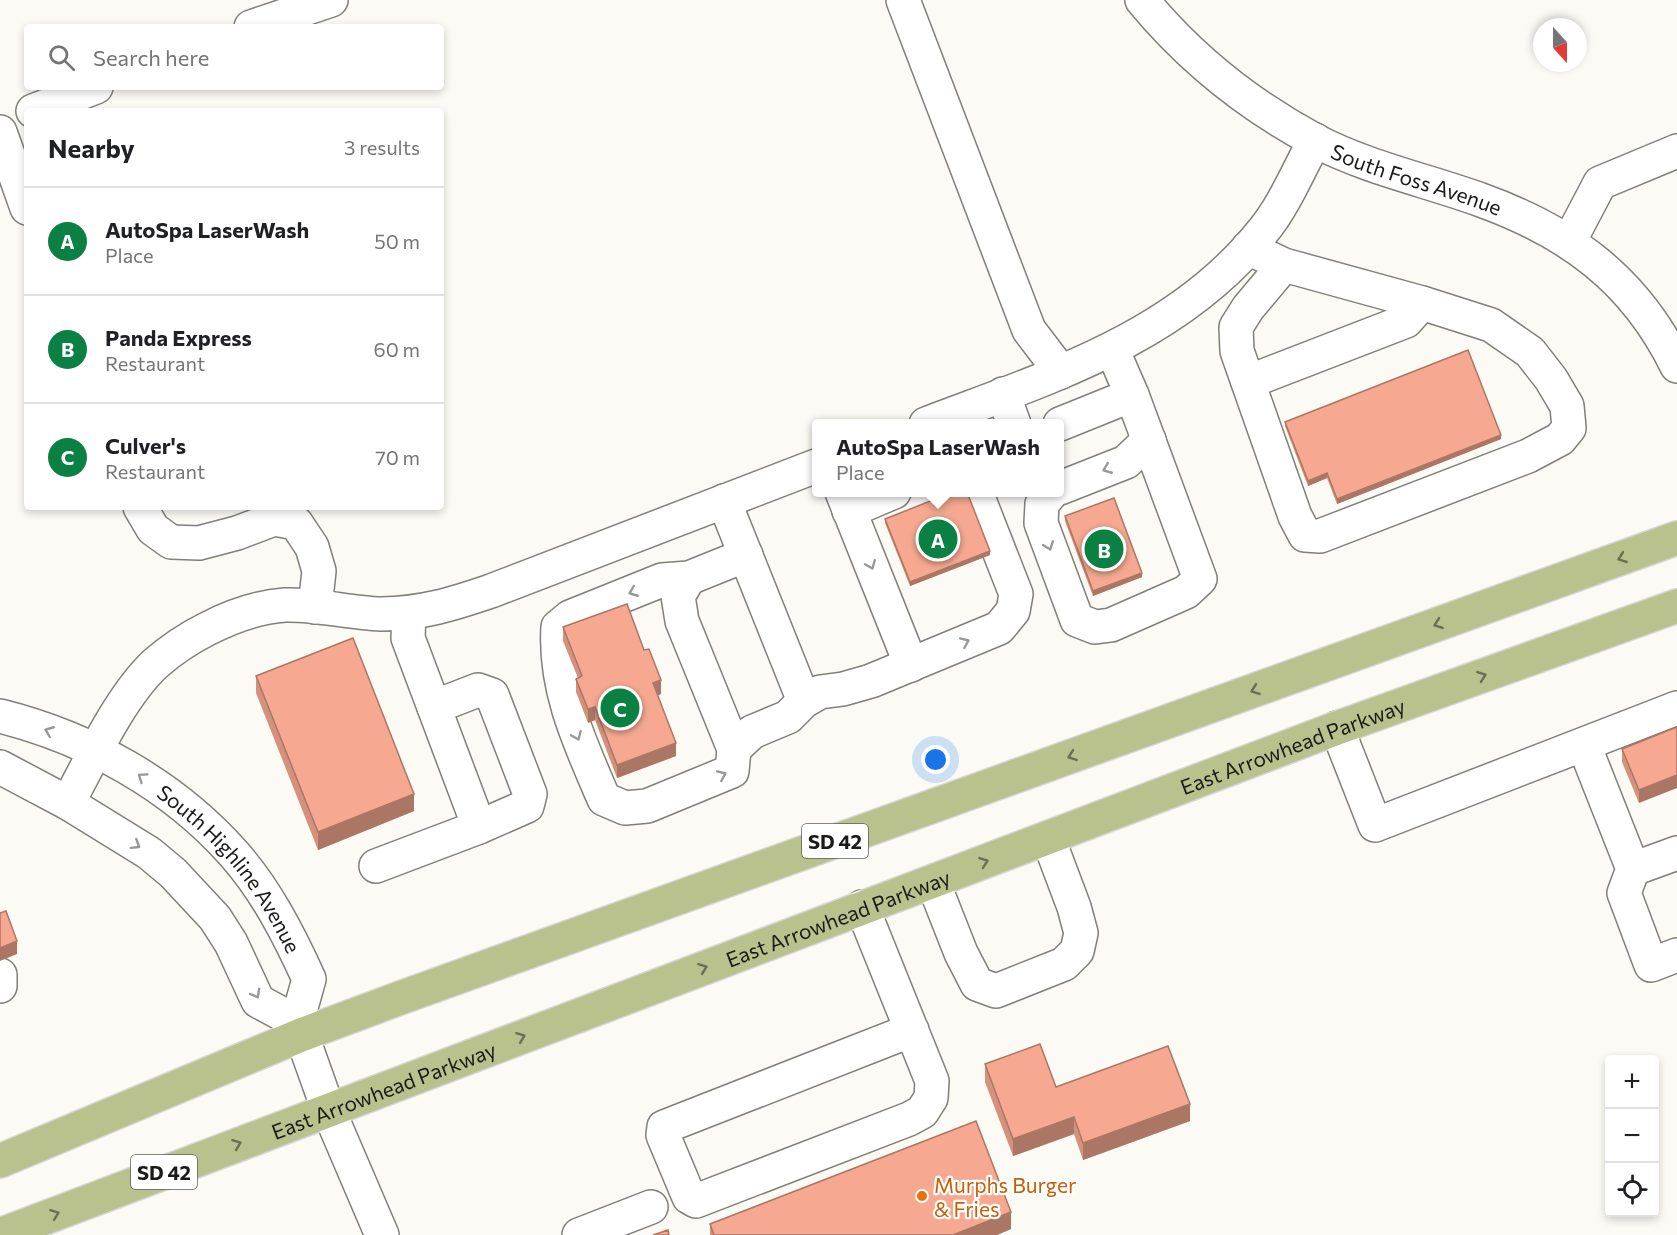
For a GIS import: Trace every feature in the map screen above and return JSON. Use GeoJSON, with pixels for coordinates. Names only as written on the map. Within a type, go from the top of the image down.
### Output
{"type":"FeatureCollection","features":[{"type":"Feature","properties":{"kind":"main road","name":"SD 42"},"geometry":{"type":"LineString","coordinates":[[0,1161],[299,1028],[1677,538]]}},
{"type":"Feature","properties":{"kind":"main road","name":"East Arrowhead Parkway"},"geometry":{"type":"LineString","coordinates":[[0,1235],[1338,728],[1677,606]]}},
{"type":"Feature","properties":{"kind":"street"},"geometry":{"type":"LineString","coordinates":[[259,24],[331,0]]}},
{"type":"Feature","properties":{"kind":"street"},"geometry":{"type":"LineString","coordinates":[[903,0],[1029,330],[1061,372]]}},
{"type":"Feature","properties":{"kind":"street","name":"South Foss Avenue"},"geometry":{"type":"LineString","coordinates":[[1142,0],[1190,51],[1225,81],[1315,140],[1398,174],[1480,199],[1518,214],[1569,242],[1611,274],[1633,297],[1656,328],[1677,366]]}},
{"type":"Feature","properties":{"kind":"street"},"geometry":{"type":"LineString","coordinates":[[41,108],[88,90]]}},
{"type":"Feature","properties":{"kind":"street"},"geometry":{"type":"LineString","coordinates":[[0,124],[24,114]]}},
{"type":"Feature","properties":{"kind":"street"},"geometry":{"type":"LineString","coordinates":[[0,132],[24,200]]}},
{"type":"Feature","properties":{"kind":"street"},"geometry":{"type":"LineString","coordinates":[[950,419],[1009,409],[1061,372],[1143,333],[1178,311],[1226,272],[1264,230],[1315,140]]}},
{"type":"Feature","properties":{"kind":"street"},"geometry":{"type":"LineString","coordinates":[[1569,242],[1600,183],[1677,151]]}},
{"type":"Feature","properties":{"kind":"street"},"geometry":{"type":"LineString","coordinates":[[1248,248],[1284,265],[1422,303],[1491,325],[1530,351],[1567,406],[1569,428],[1560,439],[1528,456],[1320,536],[1305,535],[1295,516],[1237,351],[1236,327],[1248,308],[1284,265]]}},
{"type":"Feature","properties":{"kind":"street"},"geometry":{"type":"LineString","coordinates":[[1248,382],[1406,321],[1422,303]]}},
{"type":"Feature","properties":{"kind":"street"},"geometry":{"type":"LineString","coordinates":[[1048,497],[1042,504],[1041,523],[1077,620],[1095,627],[1111,625],[1186,592],[1200,579],[1132,395],[1112,349]]}},
{"type":"Feature","properties":{"kind":"street"},"geometry":{"type":"LineString","coordinates":[[1064,422],[1132,395]]}},
{"type":"Feature","properties":{"kind":"street"},"geometry":{"type":"LineString","coordinates":[[1064,486],[1126,462],[1149,440]]}},
{"type":"Feature","properties":{"kind":"street"},"geometry":{"type":"LineString","coordinates":[[68,802],[96,750],[139,682],[173,649],[219,622],[262,608],[287,605],[379,614],[409,613],[440,608],[491,591],[812,468]]}},
{"type":"Feature","properties":{"kind":"street"},"geometry":{"type":"LineString","coordinates":[[867,497],[845,501],[911,665]]}},
{"type":"Feature","properties":{"kind":"street"},"geometry":{"type":"LineString","coordinates":[[734,749],[752,732],[788,717],[804,700],[820,692],[843,689],[872,681],[999,628],[1014,612],[1016,594],[978,497]]}},
{"type":"Feature","properties":{"kind":"street"},"geometry":{"type":"LineString","coordinates":[[724,501],[804,700]]}},
{"type":"Feature","properties":{"kind":"street"},"geometry":{"type":"LineString","coordinates":[[142,510],[153,529],[171,542],[199,543],[237,533],[274,519],[296,523],[312,546],[319,571],[315,607]]}},
{"type":"Feature","properties":{"kind":"street"},"geometry":{"type":"LineString","coordinates":[[689,578],[678,596],[682,621],[734,749],[732,771],[648,806],[625,808],[604,799],[572,723],[560,679],[556,650],[558,627],[570,617],[662,580],[689,578],[746,555]]}},
{"type":"Feature","properties":{"kind":"street"},"geometry":{"type":"LineString","coordinates":[[409,613],[408,638],[479,827]]}},
{"type":"Feature","properties":{"kind":"street"},"geometry":{"type":"LineString","coordinates":[[376,866],[527,806],[530,794],[492,695],[478,690],[434,708]]}},
{"type":"Feature","properties":{"kind":"street"},"geometry":{"type":"LineString","coordinates":[[1586,752],[1677,708]]}},
{"type":"Feature","properties":{"kind":"street","name":"South Highline Avenue"},"geometry":{"type":"LineString","coordinates":[[0,716],[31,724],[96,750],[136,773],[171,797],[205,825],[234,854],[258,885],[279,918],[309,979],[299,1028],[258,1001],[231,943],[215,918],[173,873],[149,853],[68,802],[0,767]]}},
{"type":"Feature","properties":{"kind":"street"},"geometry":{"type":"LineString","coordinates":[[1338,728],[1375,825],[1586,752],[1677,725]]}},
{"type":"Feature","properties":{"kind":"street"},"geometry":{"type":"LineString","coordinates":[[1586,752],[1633,869],[1624,893],[1651,965],[1677,955]]}},
{"type":"Feature","properties":{"kind":"street"},"geometry":{"type":"LineString","coordinates":[[933,882],[961,953],[977,984],[996,991],[1064,964],[1077,951],[1081,933],[1079,924],[1048,838]]}},
{"type":"Feature","properties":{"kind":"street"},"geometry":{"type":"LineString","coordinates":[[1633,869],[1677,853]]}},
{"type":"Feature","properties":{"kind":"street"},"geometry":{"type":"LineString","coordinates":[[862,907],[912,1030],[932,1081],[931,1098],[922,1112],[909,1119],[696,1201],[689,1197],[663,1136],[664,1127],[912,1030]]}},
{"type":"Feature","properties":{"kind":"street"},"geometry":{"type":"LineString","coordinates":[[0,975],[0,986]]}},
{"type":"Feature","properties":{"kind":"street"},"geometry":{"type":"LineString","coordinates":[[299,1028],[328,1109],[382,1235]]}},
{"type":"Feature","properties":{"kind":"street"},"geometry":{"type":"LineString","coordinates":[[579,1235],[651,1207]]}},
{"type":"Feature","properties":{"kind":"building"},"geometry":{"type":"Polygon","coordinates":[[[1468,350],[1501,435],[1337,499],[1327,473],[1308,481],[1285,422],[1468,350]]]}},
{"type":"Feature","properties":{"kind":"building"},"geometry":{"type":"Polygon","coordinates":[[[940,497],[969,497],[990,551],[910,582],[885,519],[940,497]]]}},
{"type":"Feature","properties":{"kind":"building"},"geometry":{"type":"Polygon","coordinates":[[[1114,498],[1142,573],[1093,591],[1065,516],[1114,498]]]}},
{"type":"Feature","properties":{"kind":"building"},"geometry":{"type":"Polygon","coordinates":[[[627,604],[644,650],[649,649],[661,680],[653,683],[676,743],[617,765],[595,707],[588,709],[576,679],[582,676],[563,627],[627,604]]]}},
{"type":"Feature","properties":{"kind":"building"},"geometry":{"type":"Polygon","coordinates":[[[353,638],[414,794],[318,832],[256,676],[353,638]]]}},
{"type":"Feature","properties":{"kind":"building"},"geometry":{"type":"Polygon","coordinates":[[[1677,727],[1677,775],[1639,790],[1622,749],[1677,727]]]}},
{"type":"Feature","properties":{"kind":"building"},"geometry":{"type":"Polygon","coordinates":[[[6,911],[17,941],[0,948],[0,913],[6,911]]]}},
{"type":"Feature","properties":{"kind":"building"},"geometry":{"type":"Polygon","coordinates":[[[1040,1044],[1056,1087],[1168,1046],[1190,1104],[1083,1143],[1074,1117],[1013,1139],[985,1064],[1040,1044]]]}},
{"type":"Feature","properties":{"kind":"building"},"geometry":{"type":"Polygon","coordinates":[[[976,1121],[1011,1212],[953,1235],[714,1235],[710,1224],[976,1121]]]}},
{"type":"Feature","properties":{"kind":"building"},"geometry":{"type":"Polygon","coordinates":[[[668,1230],[669,1235],[653,1235],[668,1230]]]}},
{"type":"Feature","properties":{"kind":"place","name":"AutoSpa LaserWash"},"geometry":{"type":"Point","coordinates":[938,539]}},
{"type":"Feature","properties":{"kind":"place","name":"Panda Express"},"geometry":{"type":"Point","coordinates":[1104,549]}},
{"type":"Feature","properties":{"kind":"place","name":"Culver's"},"geometry":{"type":"Point","coordinates":[620,708]}},
{"type":"Feature","properties":{"kind":"place","name":"Murphs Burger & Fries"},"geometry":{"type":"Point","coordinates":[922,1196]}}]}
